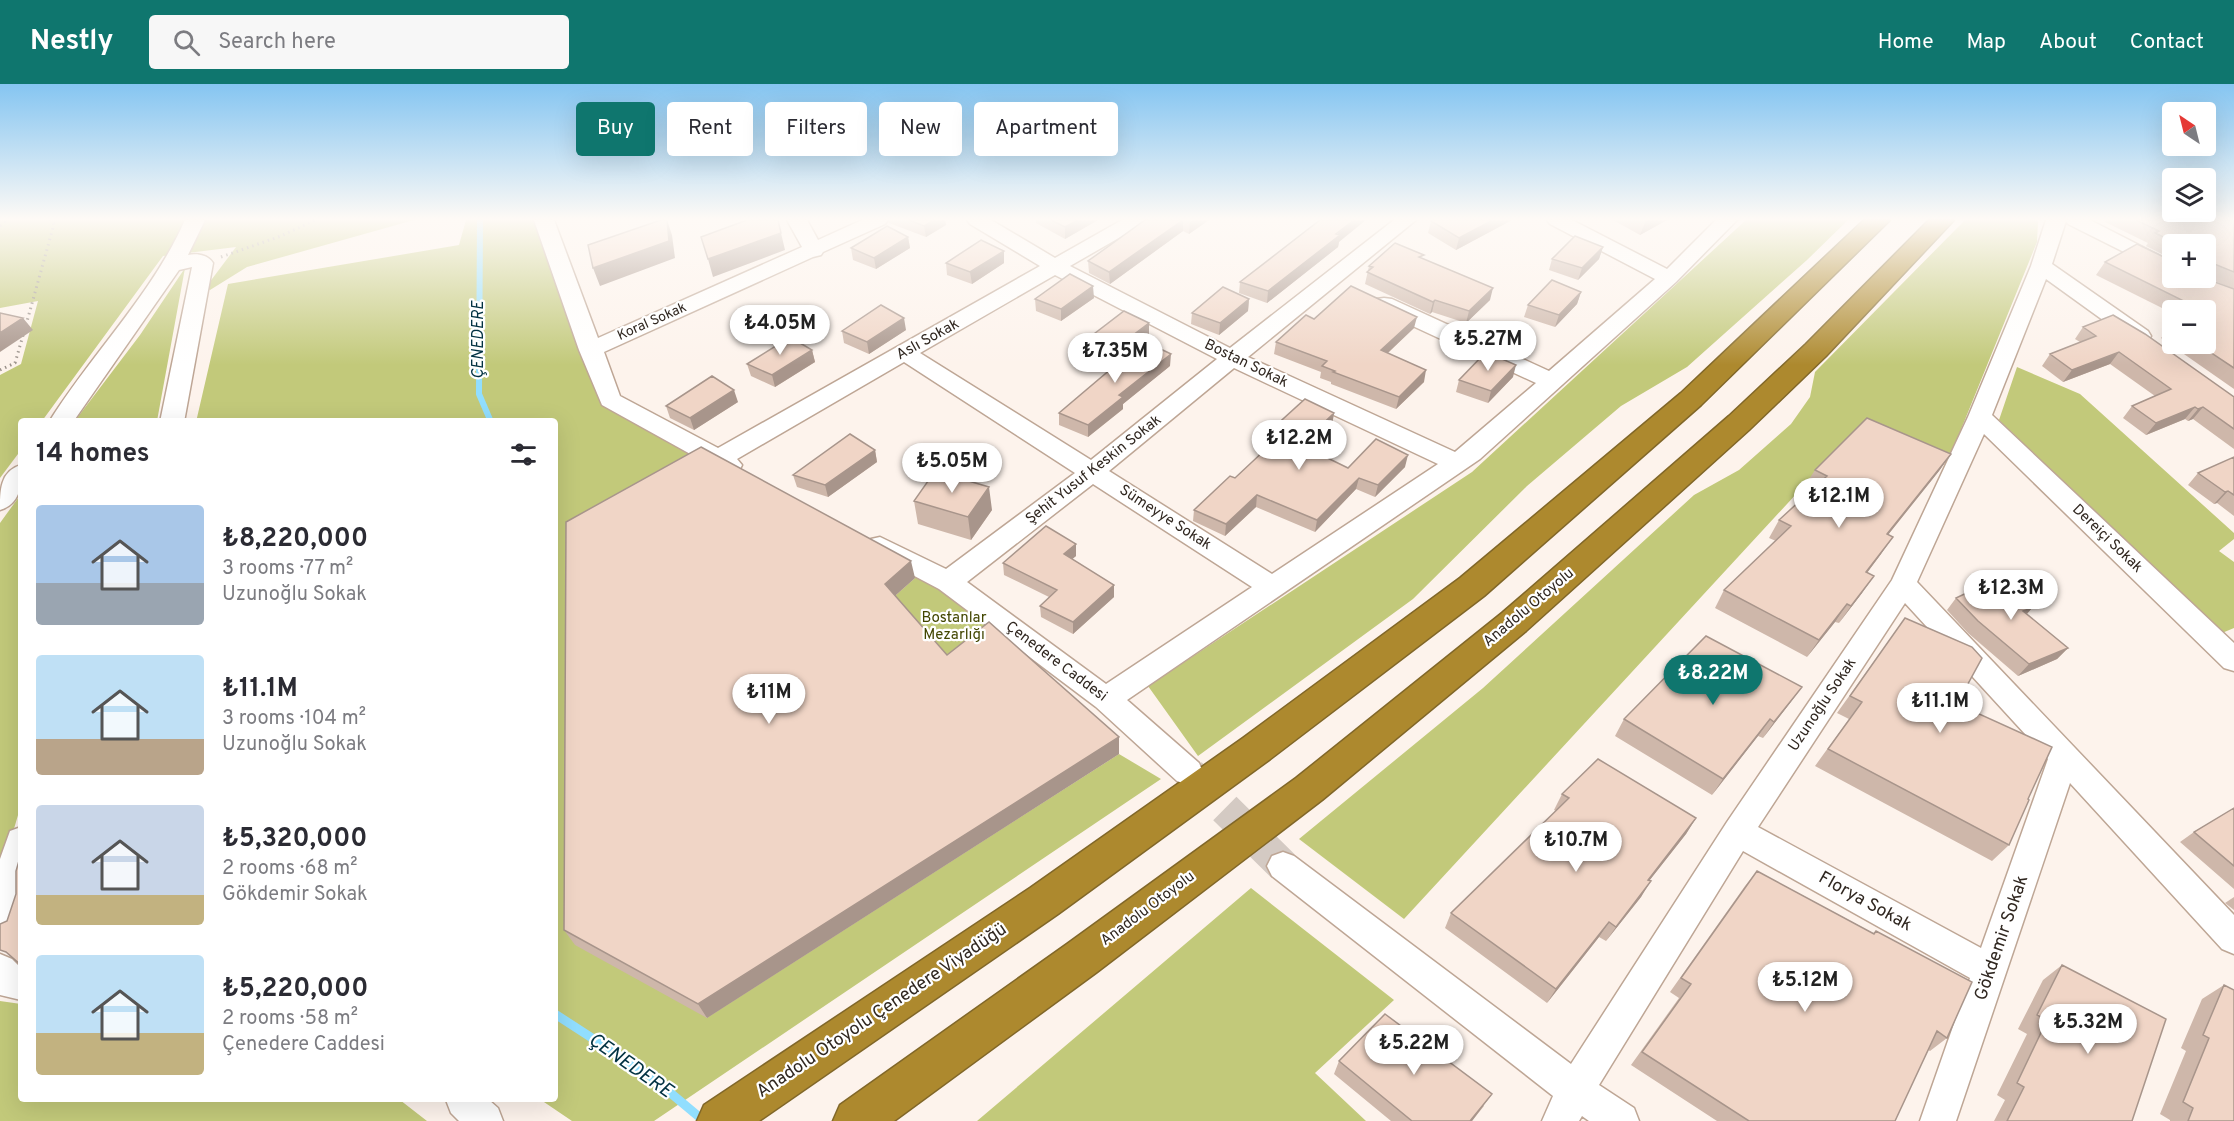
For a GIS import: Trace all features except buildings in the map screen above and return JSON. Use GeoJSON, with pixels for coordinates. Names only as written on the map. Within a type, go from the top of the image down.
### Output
{"type":"FeatureCollection","features":[{"type":"Feature","properties":{"kind":"highway","name":"Anadolu Otoyolu Çenedere Viyadüğü"},"geometry":{"type":"LineString","coordinates":[[720,1121],[1044,901],[1256,749],[1472,586],[1691,399],[1827,268]]}},
{"type":"Feature","properties":{"kind":"highway","name":"Anadolu Otoyolu"},"geometry":{"type":"LineString","coordinates":[[855,1121],[1082,958],[1309,789],[1514,622],[1739,423],[1816,350],[1895,268]]}},
{"type":"Feature","properties":{"kind":"street"},"geometry":{"type":"LineString","coordinates":[[63,418],[170,268]]}},
{"type":"Feature","properties":{"kind":"street"},"geometry":{"type":"LineString","coordinates":[[173,418],[202,268]]}},
{"type":"Feature","properties":{"kind":"street"},"geometry":{"type":"LineString","coordinates":[[561,268],[610,400],[749,475]]}},
{"type":"Feature","properties":{"kind":"street","name":"Koral Sokak"},"geometry":{"type":"LineString","coordinates":[[590,350],[775,268]]}},
{"type":"Feature","properties":{"kind":"street","name":"Aslı Sokak"},"geometry":{"type":"LineString","coordinates":[[718,459],[1054,268]]}},
{"type":"Feature","properties":{"kind":"street","name":"Bostan Sokak"},"geometry":{"type":"LineString","coordinates":[[1056,268],[1232,358],[1457,463]]}},
{"type":"Feature","properties":{"kind":"street","name":"Şehit Yusuf Keskin Sokak"},"geometry":{"type":"LineString","coordinates":[[948,582],[1135,440],[1232,358],[1348,288],[1365,268]]}},
{"type":"Feature","properties":{"kind":"street"},"geometry":{"type":"LineString","coordinates":[[1650,268],[1668,278]]}},
{"type":"Feature","properties":{"kind":"street"},"geometry":{"type":"LineString","coordinates":[[1106,699],[1471,453],[1678,268]]}},
{"type":"Feature","properties":{"kind":"street","name":"Uzunoğlu Sokak"},"geometry":{"type":"LineString","coordinates":[[1568,1105],[1738,832],[1904,584],[1980,417],[2040,268]]}},
{"type":"Feature","properties":{"kind":"street"},"geometry":{"type":"LineString","coordinates":[[2044,268],[2157,348]]}},
{"type":"Feature","properties":{"kind":"street"},"geometry":{"type":"LineString","coordinates":[[1348,288],[1551,381]]}},
{"type":"Feature","properties":{"kind":"street","name":"Sümeyye Sokak"},"geometry":{"type":"LineString","coordinates":[[905,353],[1272,587]]}},
{"type":"Feature","properties":{"kind":"street","name":"Dereiçi Sokak"},"geometry":{"type":"LineString","coordinates":[[1980,417],[2234,660]]}},
{"type":"Feature","properties":{"kind":"street"},"geometry":{"type":"LineString","coordinates":[[0,501],[18,477]]}},
{"type":"Feature","properties":{"kind":"street","name":"Çenedere Caddesi"},"geometry":{"type":"LineString","coordinates":[[863,536],[948,582],[1106,699],[1188,771]]}},
{"type":"Feature","properties":{"kind":"street"},"geometry":{"type":"LineString","coordinates":[[1904,584],[2234,938]]}},
{"type":"Feature","properties":{"kind":"street","name":"Gökdemir Sokak"},"geometry":{"type":"LineString","coordinates":[[1938,1121],[2064,755]]}},
{"type":"Feature","properties":{"kind":"street","name":"Florya Sokak"},"geometry":{"type":"LineString","coordinates":[[1738,832],[1991,972]]}},
{"type":"Feature","properties":{"kind":"street"},"geometry":{"type":"LineString","coordinates":[[0,914],[18,851]]}},
{"type":"Feature","properties":{"kind":"street"},"geometry":{"type":"LineString","coordinates":[[1283,866],[1568,1105],[1621,1121]]}},
{"type":"Feature","properties":{"kind":"street"},"geometry":{"type":"LineString","coordinates":[[0,970],[12,983],[18,984]]}},
{"type":"Feature","properties":{"kind":"street"},"geometry":{"type":"LineString","coordinates":[[466,1102],[485,1121]]}},
{"type":"Feature","properties":{"kind":"path"},"geometry":{"type":"LineString","coordinates":[[0,370],[15,363],[42,268]]}},
{"type":"Feature","properties":{"kind":"green space"},"geometry":{"type":"Polygon","coordinates":[[[0,268],[154,268],[44,418],[18,418],[18,454],[0,478],[0,375],[21,364],[38,301],[0,308],[0,268]]]}},
{"type":"Feature","properties":{"kind":"green space"},"geometry":{"type":"Polygon","coordinates":[[[185,268],[158,418],[77,418],[140,335],[185,268]]]}},
{"type":"Feature","properties":{"kind":"green space"},"geometry":{"type":"Polygon","coordinates":[[[220,268],[245,268],[210,290],[206,287],[220,268]]]}},
{"type":"Feature","properties":{"kind":"green space"},"geometry":{"type":"Polygon","coordinates":[[[320,268],[562,268],[610,400],[715,457],[706,1018],[1119,754],[1161,779],[654,1121],[572,1121],[544,1102],[558,1102],[558,418],[197,418],[228,284],[320,268]]]}},
{"type":"Feature","properties":{"kind":"green space"},"geometry":{"type":"Polygon","coordinates":[[[1693,268],[1798,268],[1687,367],[1621,406],[1527,486],[1413,599],[1198,756],[1148,686],[1472,472],[1693,268]]]}},
{"type":"Feature","properties":{"kind":"green space"},"geometry":{"type":"Polygon","coordinates":[[[1917,268],[2026,268],[1947,464],[1859,426],[1404,919],[1299,839],[1483,688],[1694,495],[1739,470],[1791,424],[1810,397],[1815,372],[1917,268]]]}},
{"type":"Feature","properties":{"kind":"green space"},"geometry":{"type":"Polygon","coordinates":[[[2017,367],[2080,394],[2234,533],[2234,539],[2219,551],[2234,562],[2234,628],[2222,633],[1999,420],[2017,367]]]}},
{"type":"Feature","properties":{"kind":"green space"},"geometry":{"type":"Polygon","coordinates":[[[18,498],[18,815],[0,876],[0,523],[18,498]]]}},
{"type":"Feature","properties":{"kind":"green space","name":"Bostanlar Mezarlığı"},"geometry":{"type":"Polygon","coordinates":[[[925,569],[1008,626],[950,672],[889,601],[925,569]]]}},
{"type":"Feature","properties":{"kind":"green space"},"geometry":{"type":"Polygon","coordinates":[[[1251,888],[1394,1000],[1315,1073],[1366,1121],[977,1121],[1251,888]]]}},
{"type":"Feature","properties":{"kind":"green space"},"geometry":{"type":"Polygon","coordinates":[[[0,1001],[18,1004],[18,1102],[403,1102],[427,1121],[0,1121],[0,1001]]]}},
{"type":"Feature","properties":{"kind":"waterway","name":"ÇENEDERE"},"geometry":{"type":"LineString","coordinates":[[480,268],[479,394],[489,418]]}},
{"type":"Feature","properties":{"kind":"waterway","name":"ÇENEDERE"},"geometry":{"type":"LineString","coordinates":[[558,1016],[649,1075],[704,1121]]}},
{"type":"Feature","properties":{"kind":"tunnel"},"geometry":{"type":"LineString","coordinates":[[1190,774],[1283,866]]}}]}
